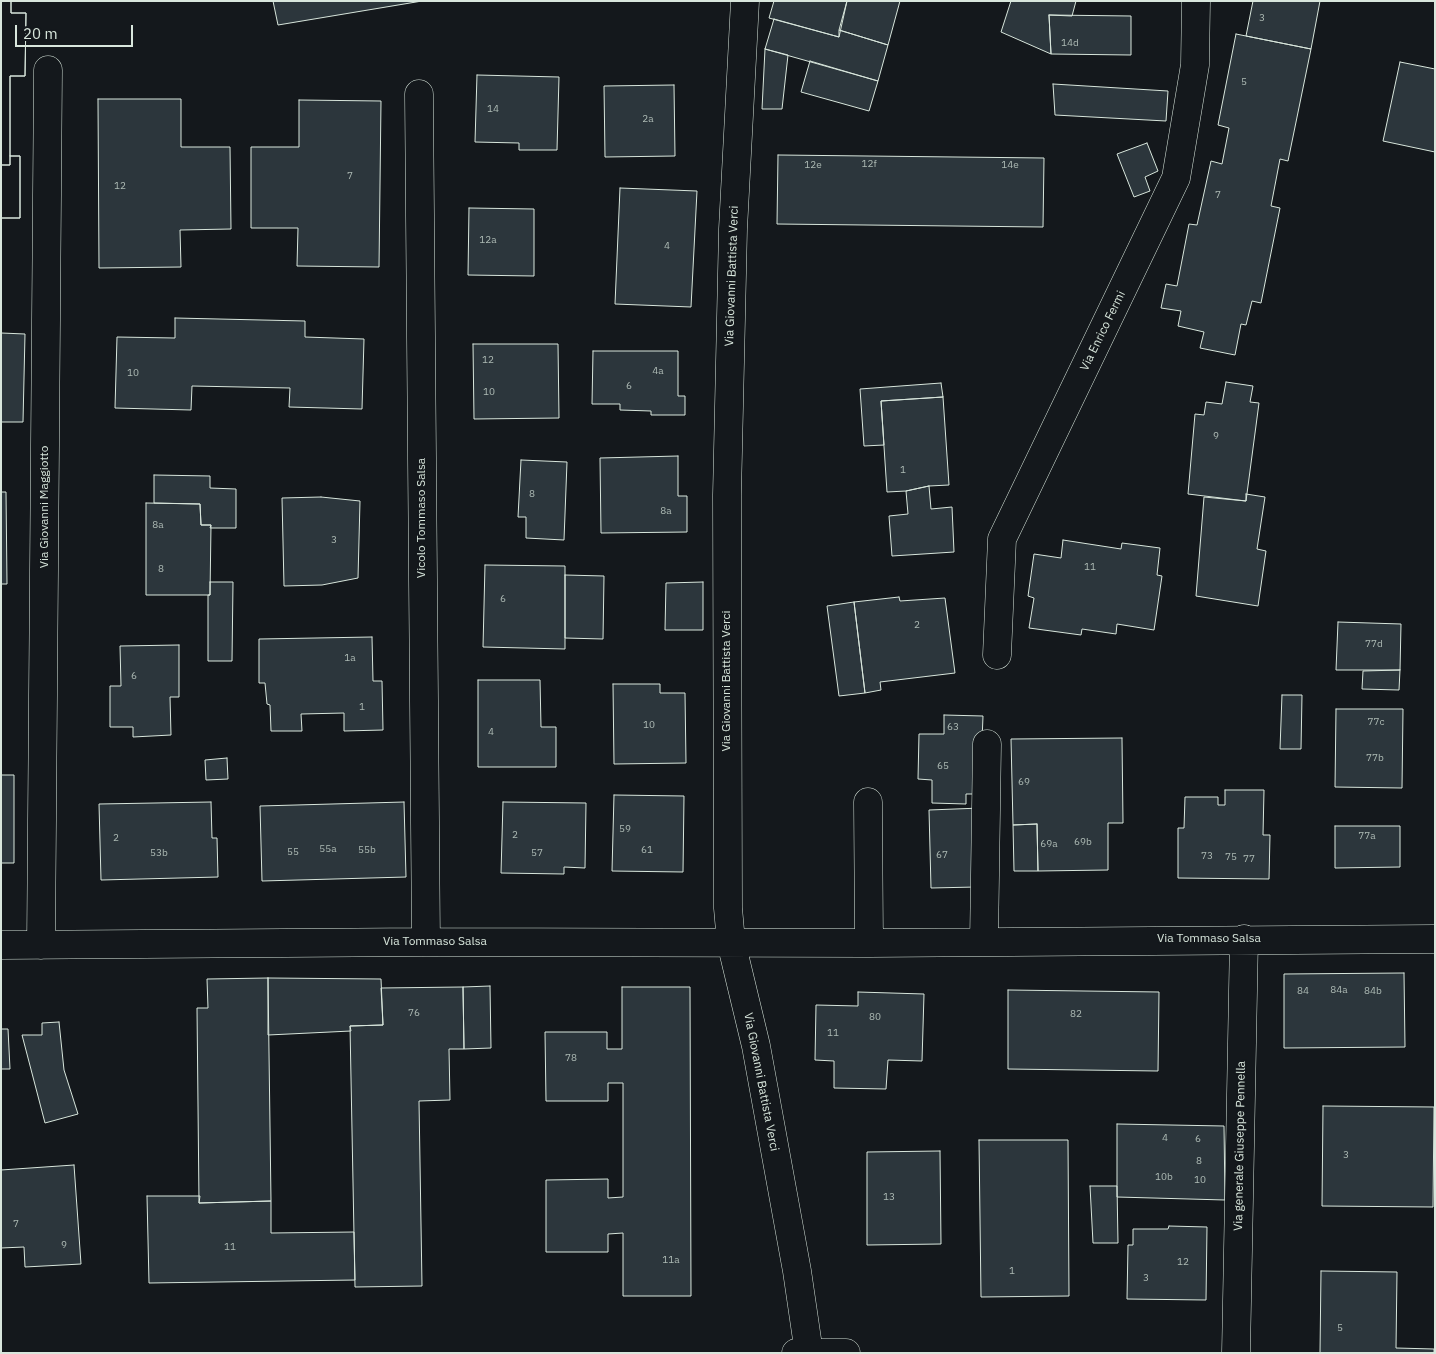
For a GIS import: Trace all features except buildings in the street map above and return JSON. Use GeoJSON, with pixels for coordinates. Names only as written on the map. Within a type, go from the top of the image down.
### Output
{"type":"FeatureCollection","features":[{"type":"Feature","properties":{"kind":"street","name":"Via Giovanni Battista Verci"},"geometry":{"type":"LineString","coordinates":[[744,1],[733,229],[727,495],[728,898],[731,942],[756,1046],[797,1271],[809,1353]]}},
{"type":"Feature","properties":{"kind":"street","name":"Via Enrico Fermi"},"geometry":{"type":"LineString","coordinates":[[997,655],[1002,539],[1176,178],[1194,65],[1196,1]]}},
{"type":"Feature","properties":{"kind":"street","name":"Via Giovanni Maggiotto"},"geometry":{"type":"LineString","coordinates":[[41,945],[48,70]]}},
{"type":"Feature","properties":{"kind":"street","name":"Vicolo Tommaso Salsa"},"geometry":{"type":"LineString","coordinates":[[419,94],[426,942]]}},
{"type":"Feature","properties":{"kind":"street"},"geometry":{"type":"LineString","coordinates":[[984,941],[987,744]]}},
{"type":"Feature","properties":{"kind":"street"},"geometry":{"type":"LineString","coordinates":[[868,802],[869,943]]}},
{"type":"Feature","properties":{"kind":"street","name":"Via generale Giuseppe Pennella"},"geometry":{"type":"LineString","coordinates":[[1236,1353],[1244,939]]}},
{"type":"Feature","properties":{"kind":"street","name":"Via Tommaso Salsa"},"geometry":{"type":"LineString","coordinates":[[1,945],[426,942],[869,943],[1435,939]]}},
{"type":"Feature","properties":{"kind":"street"},"geometry":{"type":"LineString","coordinates":[[796,1353],[846,1353]]}}]}
